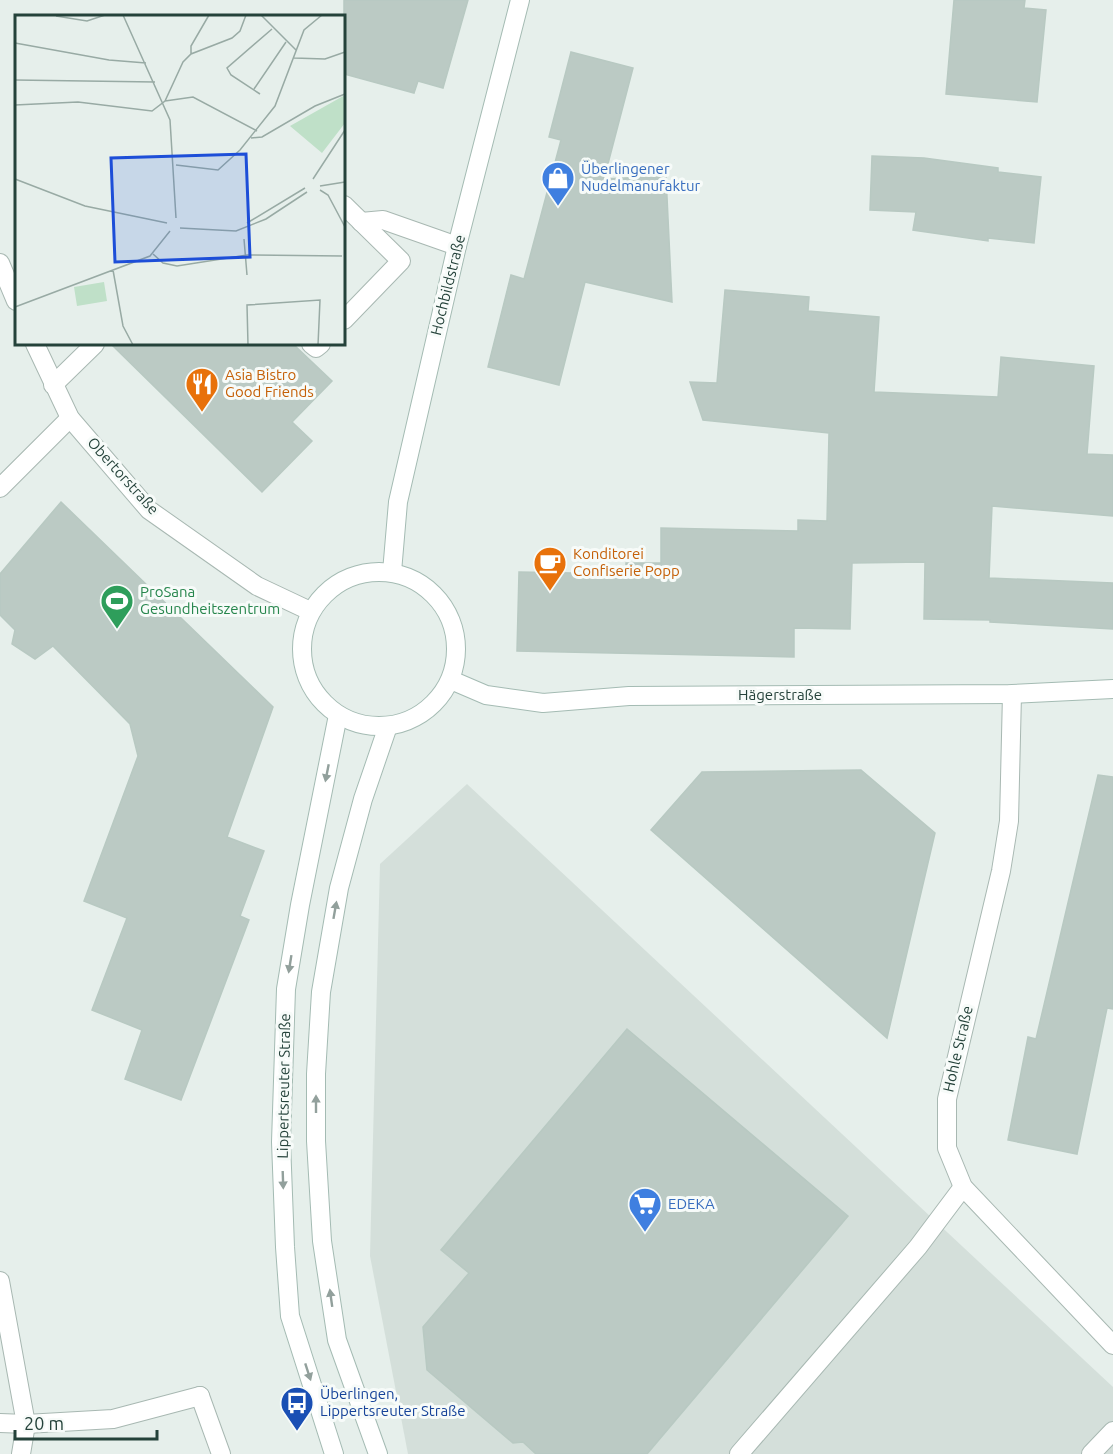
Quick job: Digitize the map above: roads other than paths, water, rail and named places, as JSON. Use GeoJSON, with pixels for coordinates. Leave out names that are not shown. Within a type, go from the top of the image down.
{"type":"FeatureCollection","features":[{"type":"Feature","properties":{"kind":"street","name":"Hochbildstraße"},"geometry":{"type":"LineString","coordinates":[[392,572],[398,502],[457,246],[520,0]]}},
{"type":"Feature","properties":{"kind":"street"},"geometry":{"type":"LineString","coordinates":[[345,206],[401,261],[345,319]]}},
{"type":"Feature","properties":{"kind":"street"},"geometry":{"type":"LineString","coordinates":[[361,222],[383,220],[457,246]]}},
{"type":"Feature","properties":{"kind":"street"},"geometry":{"type":"LineString","coordinates":[[0,263],[15,299]]}},
{"type":"Feature","properties":{"kind":"street","name":"Obertorstraße"},"geometry":{"type":"LineString","coordinates":[[35,345],[70,418],[149,510],[257,586],[310,611]]}},
{"type":"Feature","properties":{"kind":"street"},"geometry":{"type":"LineString","coordinates":[[53,385],[94,345]]}},
{"type":"Feature","properties":{"kind":"street"},"geometry":{"type":"LineString","coordinates":[[0,488],[70,418]]}},
{"type":"Feature","properties":{"kind":"street"},"geometry":{"type":"LineString","coordinates":[[370,571],[392,572],[414,579],[433,593],[448,612],[455,634],[457,658],[451,680],[436,703],[414,718],[388,726],[362,724],[338,715],[320,699],[307,677],[302,653],[304,628],[310,611],[330,589],[348,577],[370,571]]}},
{"type":"Feature","properties":{"kind":"street","name":"Hägerstraße"},"geometry":{"type":"LineString","coordinates":[[451,680],[486,695],[543,703],[629,696],[1012,694],[1113,689]]}},
{"type":"Feature","properties":{"kind":"street","name":"Hohle Straße"},"geometry":{"type":"LineString","coordinates":[[1012,694],[1009,821],[1000,871],[947,1099],[948,1148],[963,1187],[1113,1345]]}},
{"type":"Feature","properties":{"kind":"street","name":"Lippertsreuter Straße"},"geometry":{"type":"LineString","coordinates":[[334,1454],[290,1316],[281,1142],[286,989],[300,905],[338,715]]}},
{"type":"Feature","properties":{"kind":"street"},"geometry":{"type":"LineString","coordinates":[[378,1454],[337,1340],[322,1241],[316,1141],[316,1074],[321,992],[339,888],[363,799],[388,726]]}},
{"type":"Feature","properties":{"kind":"street"},"geometry":{"type":"LineString","coordinates":[[739,1454],[918,1247],[963,1187]]}},
{"type":"Feature","properties":{"kind":"street"},"geometry":{"type":"LineString","coordinates":[[0,1281],[26,1424],[21,1454]]}},
{"type":"Feature","properties":{"kind":"street"},"geometry":{"type":"LineString","coordinates":[[0,1423],[26,1424],[113,1419],[200,1396],[221,1454]]}},
{"type":"Feature","properties":{"kind":"street"},"geometry":{"type":"LineString","coordinates":[[1091,1454],[1113,1431]]}},
{"type":"Feature","properties":{"kind":"place","name":"Überlingener Nudelmanufaktur"},"geometry":{"type":"Point","coordinates":[558,207]}},
{"type":"Feature","properties":{"kind":"place","name":"Asia Bistro Good Friends"},"geometry":{"type":"Point","coordinates":[202,413]}},
{"type":"Feature","properties":{"kind":"place","name":"Konditorei Confiserie Popp"},"geometry":{"type":"Point","coordinates":[550,592]}},
{"type":"Feature","properties":{"kind":"place","name":"ProSana Gesundheitszentrum"},"geometry":{"type":"Point","coordinates":[117,630]}},
{"type":"Feature","properties":{"kind":"place","name":"EDEKA"},"geometry":{"type":"Point","coordinates":[645,1233]}},
{"type":"Feature","properties":{"kind":"place","name":"Überlingen, Lippertsreuter Straße"},"geometry":{"type":"Point","coordinates":[297,1432]}}]}
